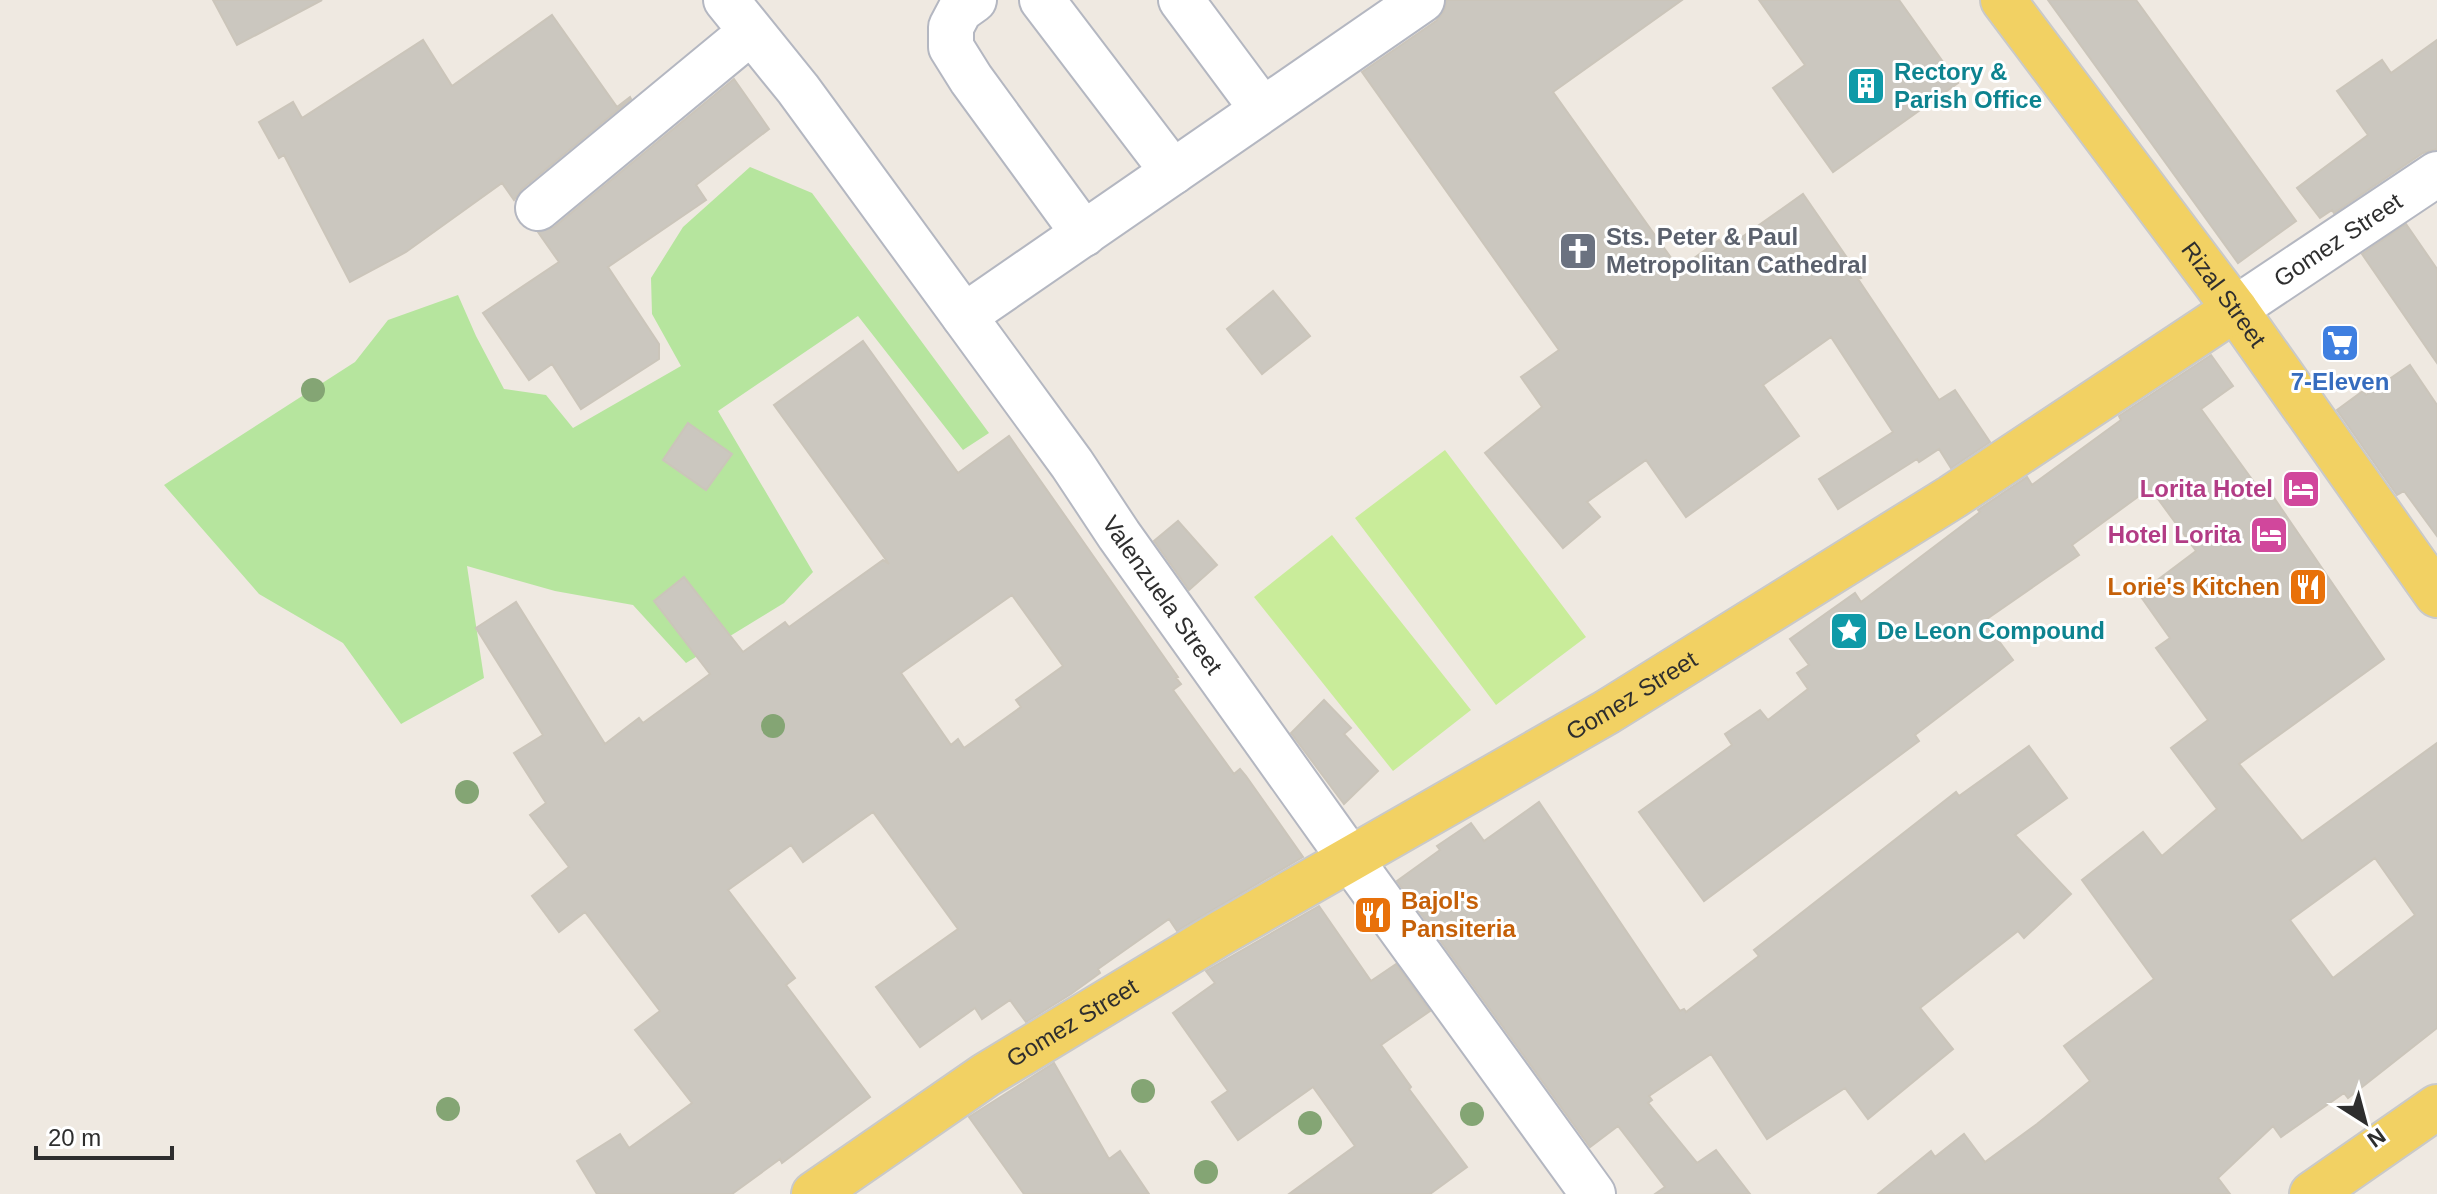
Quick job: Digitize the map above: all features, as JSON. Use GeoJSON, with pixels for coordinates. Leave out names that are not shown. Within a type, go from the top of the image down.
{"type":"FeatureCollection","features":[{"type":"Feature","properties":{"kind":"main road","name":"Rizal Street"},"geometry":{"type":"LineString","coordinates":[[2003,0],[2235,309],[2437,595]]}},
{"type":"Feature","properties":{"kind":"main road","name":"Gomez Street"},"geometry":{"type":"LineString","coordinates":[[814,1194],[986,1075],[1221,933],[1607,712],[1952,497],[2235,309]]}},
{"type":"Feature","properties":{"kind":"main road"},"geometry":{"type":"LineString","coordinates":[[2312,1194],[2437,1107]]}},
{"type":"Feature","properties":{"kind":"street"},"geometry":{"type":"LineString","coordinates":[[974,0],[960,10],[951,27],[951,47],[1084,234]]}},
{"type":"Feature","properties":{"kind":"street"},"geometry":{"type":"LineString","coordinates":[[1042,0],[1173,172]]}},
{"type":"Feature","properties":{"kind":"street"},"geometry":{"type":"LineString","coordinates":[[1181,0],[1262,109]]}},
{"type":"Feature","properties":{"kind":"street"},"geometry":{"type":"LineString","coordinates":[[964,316],[1422,0]]}},
{"type":"Feature","properties":{"kind":"street"},"geometry":{"type":"LineString","coordinates":[[538,208],[738,16]]}},
{"type":"Feature","properties":{"kind":"street","name":"Valenzuela Street"},"geometry":{"type":"LineString","coordinates":[[738,16],[798,89],[1072,464],[1119,535],[1593,1194]]}},
{"type":"Feature","properties":{"kind":"street","name":"Gomez Street"},"geometry":{"type":"LineString","coordinates":[[2235,309],[2437,174]]}},
{"type":"Feature","properties":{"kind":"green space"},"geometry":{"type":"Polygon","coordinates":[[[750,167],[812,193],[989,433],[963,450],[858,316],[718,411],[813,572],[784,603],[686,663],[633,605],[555,591],[467,566],[484,678],[401,724],[343,643],[259,594],[164,485],[355,362],[388,320],[458,295],[504,389],[546,395],[573,428],[681,366],[652,314],[651,278],[683,227],[750,167]]]}},
{"type":"Feature","properties":{"kind":"green space"},"geometry":{"type":"Polygon","coordinates":[[[1445,450],[1586,637],[1496,705],[1355,518],[1445,450]]]}},
{"type":"Feature","properties":{"kind":"green space"},"geometry":{"type":"Polygon","coordinates":[[[1332,535],[1471,710],[1393,771],[1254,597],[1332,535]]]}},
{"type":"Feature","properties":{"kind":"building"},"geometry":{"type":"Polygon","coordinates":[[[213,0],[322,0],[237,45],[213,0]]]}},
{"type":"Feature","properties":{"kind":"building","name":"Sts. Peter & Paul Metropolitan Cathedral"},"geometry":{"type":"Polygon","coordinates":[[[1447,0],[1682,0],[1553,92],[1679,269],[1719,240],[1725,249],[1803,194],[1939,400],[1955,390],[1990,442],[1951,468],[1939,449],[1919,462],[1917,459],[1838,509],[1819,479],[1893,432],[1831,337],[1763,385],[1799,436],[1686,517],[1646,460],[1587,502],[1600,517],[1563,548],[1485,453],[1542,407],[1521,377],[1559,350],[1362,72],[1436,21],[1444,11],[1447,0]]]}},
{"type":"Feature","properties":{"kind":"building","name":"Rectory & Parish Office"},"geometry":{"type":"Polygon","coordinates":[[[1759,0],[1899,0],[1958,83],[1833,172],[1773,88],[1805,65],[1759,0]]]}},
{"type":"Feature","properties":{"kind":"building"},"geometry":{"type":"Polygon","coordinates":[[[2048,0],[2136,0],[2296,221],[2238,263],[2048,0]]]}},
{"type":"Feature","properties":{"kind":"building"},"geometry":{"type":"Polygon","coordinates":[[[552,15],[617,107],[631,99],[522,189],[514,200],[502,183],[406,252],[350,282],[284,155],[279,158],[259,122],[293,102],[302,118],[423,40],[452,86],[552,15]]]}},
{"type":"Feature","properties":{"kind":"building"},"geometry":{"type":"Polygon","coordinates":[[[2437,40],[2437,149],[2423,153],[2334,213],[2332,210],[2320,218],[2297,188],[2368,135],[2337,91],[2382,60],[2391,73],[2437,40]]]}},
{"type":"Feature","properties":{"kind":"building"},"geometry":{"type":"Polygon","coordinates":[[[734,79],[769,129],[696,185],[706,200],[608,267],[659,344],[659,359],[581,409],[552,364],[529,380],[483,313],[559,262],[538,232],[554,227],[734,79]]]}},
{"type":"Feature","properties":{"kind":"building"},"geometry":{"type":"Polygon","coordinates":[[[2406,224],[2437,269],[2437,363],[2362,254],[2406,224]]]}},
{"type":"Feature","properties":{"kind":"building"},"geometry":{"type":"Polygon","coordinates":[[[1273,291],[1310,336],[1262,374],[1227,329],[1273,291]]]}},
{"type":"Feature","properties":{"kind":"building"},"geometry":{"type":"Polygon","coordinates":[[[863,341],[958,473],[1009,436],[1178,677],[1181,684],[1173,690],[1234,774],[1240,769],[1246,776],[1303,857],[1177,931],[1169,919],[1098,969],[1100,973],[1071,994],[1026,1022],[1010,1000],[982,1019],[975,1008],[920,1047],[876,987],[958,929],[873,812],[803,862],[791,845],[728,890],[795,978],[786,985],[870,1097],[782,1163],[780,1159],[732,1194],[597,1194],[577,1161],[620,1134],[629,1148],[692,1103],[635,1030],[660,1011],[585,912],[559,932],[532,896],[569,867],[530,815],[546,803],[514,753],[543,735],[476,628],[516,602],[605,744],[639,718],[643,723],[710,674],[654,601],[684,577],[743,652],[785,622],[789,627],[883,560],[889,564],[774,405],[863,341]],[[1012,595],[901,673],[951,745],[958,739],[964,748],[1021,707],[1016,700],[1063,666],[1012,595]]]}},
{"type":"Feature","properties":{"kind":"building"},"geometry":{"type":"Polygon","coordinates":[[[2211,355],[2233,386],[2201,409],[2264,496],[2270,492],[2384,659],[2239,764],[2302,841],[2437,743],[2437,1028],[2348,1098],[2344,1093],[2281,1137],[2273,1126],[2218,1178],[2230,1194],[1878,1194],[1931,1151],[1935,1157],[1964,1134],[1985,1162],[2037,1124],[2090,1081],[2064,1046],[2154,979],[2082,880],[2143,832],[2162,856],[2217,809],[2171,748],[2208,720],[2156,648],[2170,638],[2139,594],[2196,551],[2150,488],[2072,545],[2079,555],[1984,621],[2013,660],[1915,735],[1919,741],[1704,901],[1639,812],[1732,745],[1725,734],[1760,710],[1768,720],[1808,689],[1797,673],[1809,665],[1790,639],[1855,593],[1861,602],[1980,512],[1978,510],[2027,477],[2032,485],[2121,420],[2119,416],[2211,355]],[[2375,858],[2290,920],[2333,978],[2415,915],[2375,858]]]}},
{"type":"Feature","properties":{"kind":"building"},"geometry":{"type":"Polygon","coordinates":[[[2410,365],[2437,405],[2437,536],[2404,491],[2397,495],[2337,410],[2363,391],[2366,395],[2410,365]]]}},
{"type":"Feature","properties":{"kind":"building"},"geometry":{"type":"Polygon","coordinates":[[[688,423],[732,454],[706,490],[663,460],[688,423]]]}},
{"type":"Feature","properties":{"kind":"building"},"geometry":{"type":"Polygon","coordinates":[[[1178,521],[1217,565],[1189,590],[1154,541],[1178,521]]]}},
{"type":"Feature","properties":{"kind":"building"},"geometry":{"type":"Polygon","coordinates":[[[1324,700],[1351,728],[1344,734],[1378,771],[1344,804],[1291,733],[1324,700]]]}},
{"type":"Feature","properties":{"kind":"building"},"geometry":{"type":"Polygon","coordinates":[[[2029,746],[2067,798],[2015,835],[2071,894],[2024,938],[2018,931],[1920,1008],[1953,1049],[1868,1119],[1845,1088],[1767,1139],[1711,1054],[1649,1096],[1652,1100],[1648,1103],[1697,1163],[1716,1150],[1750,1194],[1655,1194],[1665,1187],[1618,1126],[1590,1147],[1397,881],[1440,850],[1437,846],[1471,823],[1484,841],[1539,802],[1680,1011],[1684,1009],[1686,1012],[1759,956],[1754,950],[1956,792],[1959,796],[2029,746]]]}},
{"type":"Feature","properties":{"kind":"building"},"geometry":{"type":"Polygon","coordinates":[[[1319,906],[1371,981],[1396,964],[1430,1011],[1381,1045],[1411,1087],[1409,1089],[1467,1167],[1430,1194],[1289,1194],[1355,1146],[1313,1087],[1238,1140],[1212,1102],[1228,1091],[1173,1013],[1215,983],[1206,971],[1319,906]]]}},
{"type":"Feature","properties":{"kind":"building"},"geometry":{"type":"Polygon","coordinates":[[[1054,1063],[1109,1159],[1120,1151],[1149,1194],[1024,1194],[969,1117],[1054,1063]]]}},
{"type":"Feature","properties":{"kind":"place","name":"Rectory & Parish Office"},"geometry":{"type":"Point","coordinates":[1866,86]}},
{"type":"Feature","properties":{"kind":"place","name":"Sts. Peter & Paul Metropolitan Cathedral"},"geometry":{"type":"Point","coordinates":[1578,251]}},
{"type":"Feature","properties":{"kind":"place","name":"7-Eleven"},"geometry":{"type":"Point","coordinates":[2340,343]}},
{"type":"Feature","properties":{"kind":"place","name":"Lorita Hotel"},"geometry":{"type":"Point","coordinates":[2301,489]}},
{"type":"Feature","properties":{"kind":"place","name":"Hotel Lorita"},"geometry":{"type":"Point","coordinates":[2269,535]}},
{"type":"Feature","properties":{"kind":"place","name":"Lorie's Kitchen"},"geometry":{"type":"Point","coordinates":[2308,587]}},
{"type":"Feature","properties":{"kind":"place","name":"De Leon Compound"},"geometry":{"type":"Point","coordinates":[1849,631]}},
{"type":"Feature","properties":{"kind":"place","name":"Bajol's Pansiteria"},"geometry":{"type":"Point","coordinates":[1373,915]}}]}
